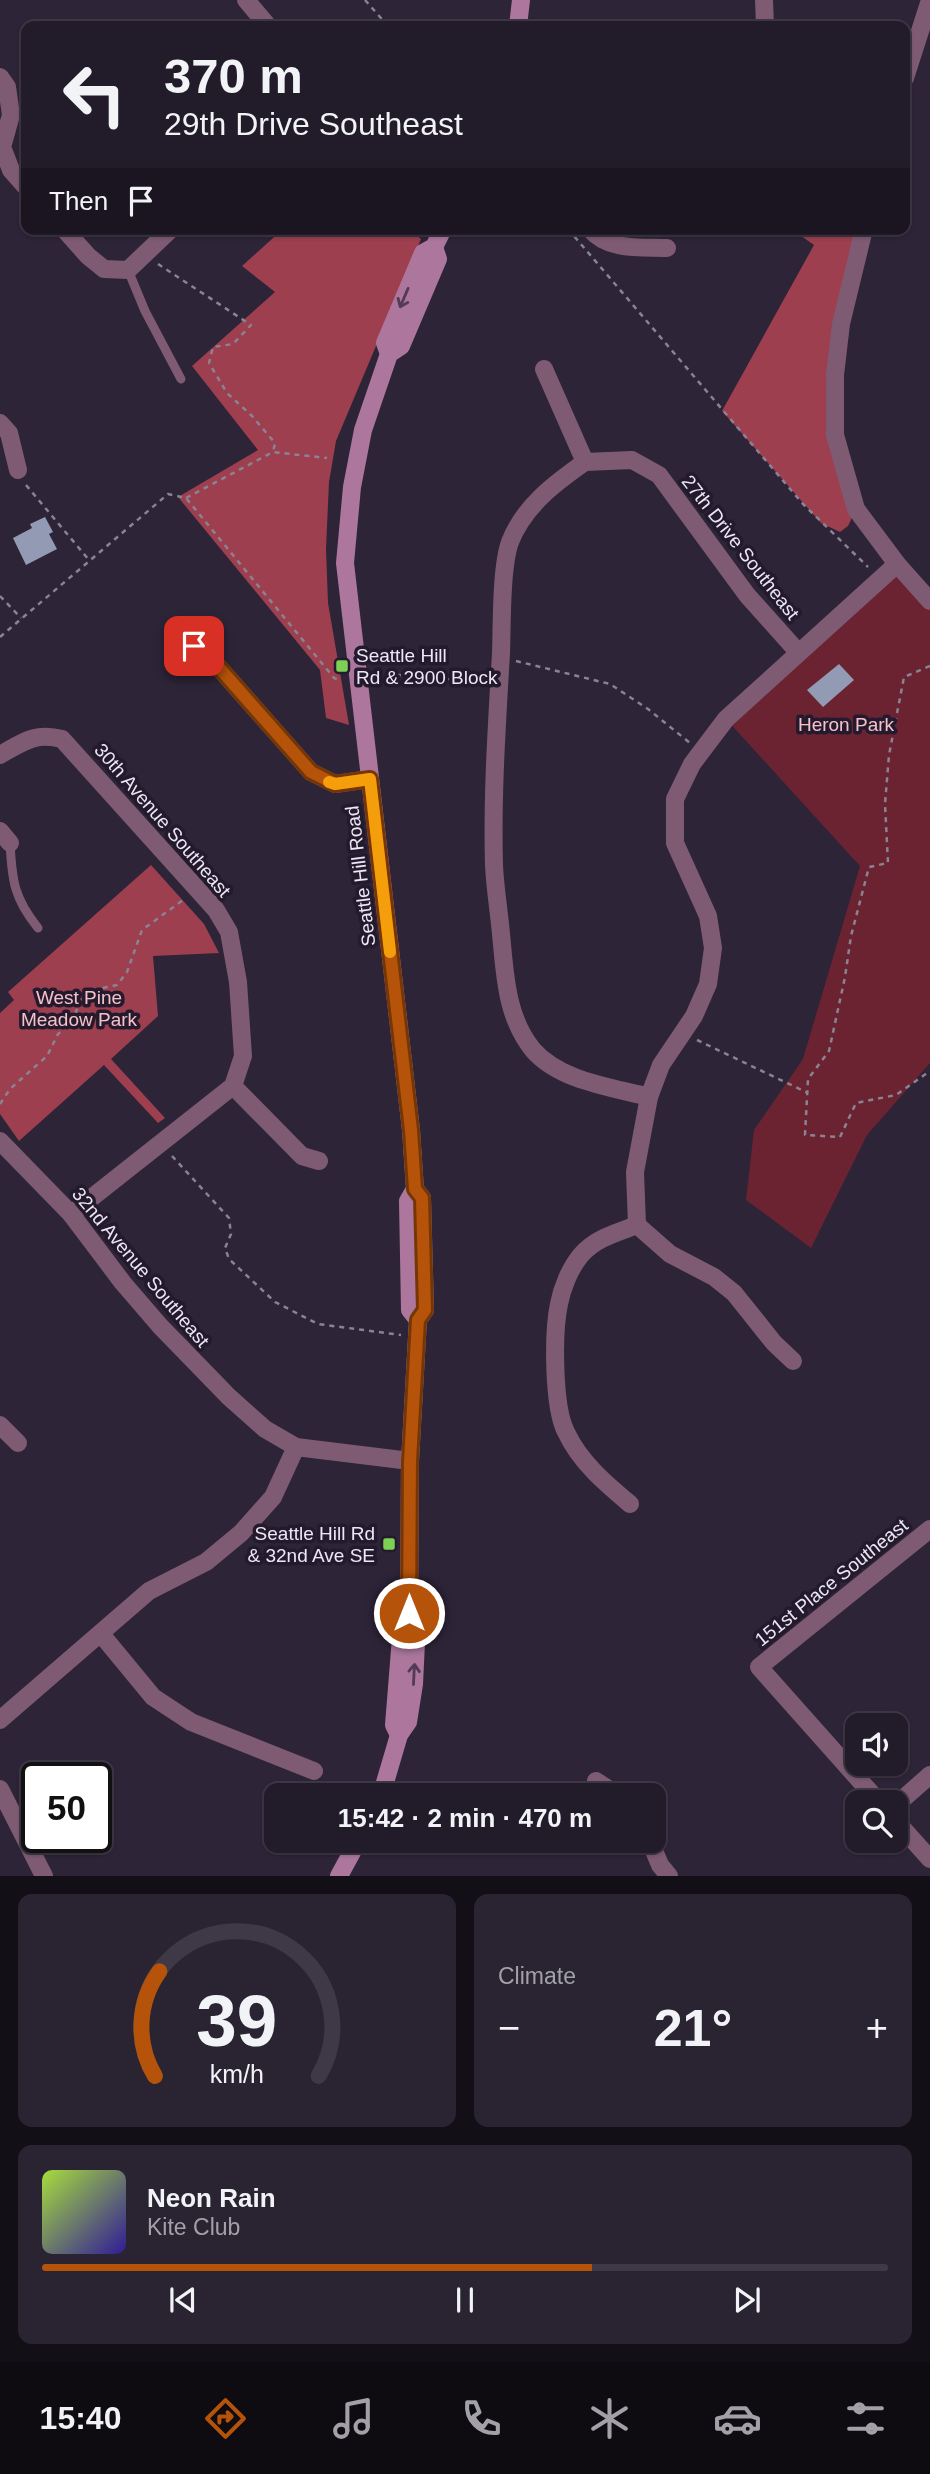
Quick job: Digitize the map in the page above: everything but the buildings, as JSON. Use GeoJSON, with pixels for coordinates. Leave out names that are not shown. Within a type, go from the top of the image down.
{"type":"FeatureCollection","features":[{"type":"Feature","properties":{"kind":"main road"},"geometry":{"type":"LineString","coordinates":[[519,21],[521,0]]}},
{"type":"Feature","properties":{"kind":"main road","name":"Seattle Hill Road"},"geometry":{"type":"LineString","coordinates":[[385,1783],[399,1735],[408,1722],[414,1684],[417,1622],[409,1613],[410,1461],[418,1320],[425,1310],[422,1198],[415,1189],[411,1130],[345,563],[352,488],[361,441],[389,354],[401,346],[438,259],[434,247],[440,235]]}},
{"type":"Feature","properties":{"kind":"main road"},"geometry":{"type":"LineString","coordinates":[[339,1875],[351,1853]]}},
{"type":"Feature","properties":{"kind":"street"},"geometry":{"type":"LineString","coordinates":[[246,0],[264,21]]}},
{"type":"Feature","properties":{"kind":"street"},"geometry":{"type":"LineString","coordinates":[[764,0],[765,21]]}},
{"type":"Feature","properties":{"kind":"street"},"geometry":{"type":"LineString","coordinates":[[910,62],[930,0]]}},
{"type":"Feature","properties":{"kind":"street"},"geometry":{"type":"LineString","coordinates":[[0,77],[19,115],[2,147],[11,170],[21,181]]}},
{"type":"Feature","properties":{"kind":"street"},"geometry":{"type":"LineString","coordinates":[[69,235],[88,257],[104,269],[128,270],[165,235]]}},
{"type":"Feature","properties":{"kind":"street"},"geometry":{"type":"LineString","coordinates":[[595,235],[598,239],[628,247],[667,248]]}},
{"type":"Feature","properties":{"kind":"street"},"geometry":{"type":"LineString","coordinates":[[863,235],[841,324],[835,375],[835,435],[856,509],[897,564],[930,601]]}},
{"type":"Feature","properties":{"kind":"street"},"geometry":{"type":"LineString","coordinates":[[544,369],[585,461],[553,485],[528,509],[510,543],[505,579],[501,658],[494,866],[507,991],[515,1020],[533,1050],[556,1069],[598,1084],[649,1097]]}},
{"type":"Feature","properties":{"kind":"street"},"geometry":{"type":"LineString","coordinates":[[0,423],[9,433],[18,470]]}},
{"type":"Feature","properties":{"kind":"street","name":"27th Drive Southeast"},"geometry":{"type":"LineString","coordinates":[[585,461],[632,460],[659,475],[747,595],[798,652]]}},
{"type":"Feature","properties":{"kind":"street"},"geometry":{"type":"LineString","coordinates":[[793,1361],[734,1293],[714,1277],[670,1254],[637,1225],[635,1172],[649,1097],[660,1065],[694,1016],[708,984],[713,948],[709,916],[675,843],[675,799],[701,751],[726,719],[897,564]]}},
{"type":"Feature","properties":{"kind":"street"},"geometry":{"type":"LineString","coordinates":[[178,645],[194,646],[207,654],[311,772],[335,784],[370,779]]}},
{"type":"Feature","properties":{"kind":"street","name":"30th Avenue Southeast"},"geometry":{"type":"LineString","coordinates":[[0,755],[27,740],[46,735],[62,739],[216,911],[229,932],[238,982],[243,1056],[233,1086]]}},
{"type":"Feature","properties":{"kind":"street"},"geometry":{"type":"LineString","coordinates":[[71,1214],[233,1086],[302,1156],[319,1161]]}},
{"type":"Feature","properties":{"kind":"street","name":"32nd Avenue Southeast"},"geometry":{"type":"LineString","coordinates":[[0,1141],[71,1214],[123,1283],[168,1335],[265,1429],[296,1447],[410,1461]]}},
{"type":"Feature","properties":{"kind":"street"},"geometry":{"type":"LineString","coordinates":[[630,1504],[582,1460],[565,1431],[558,1408],[556,1340],[559,1304],[569,1275],[580,1256],[597,1240],[637,1225]]}},
{"type":"Feature","properties":{"kind":"street"},"geometry":{"type":"LineString","coordinates":[[0,1425],[18,1443]]}},
{"type":"Feature","properties":{"kind":"street"},"geometry":{"type":"LineString","coordinates":[[0,1720],[149,1591],[206,1562],[241,1533],[273,1497],[296,1447]]}},
{"type":"Feature","properties":{"kind":"street","name":"151st Place Southeast"},"geometry":{"type":"LineString","coordinates":[[868,1790],[759,1667],[930,1529]]}},
{"type":"Feature","properties":{"kind":"street"},"geometry":{"type":"LineString","coordinates":[[101,1634],[153,1696],[191,1722],[314,1771]]}},
{"type":"Feature","properties":{"kind":"street"},"geometry":{"type":"LineString","coordinates":[[908,1794],[930,1775]]}},
{"type":"Feature","properties":{"kind":"street"},"geometry":{"type":"LineString","coordinates":[[0,1789],[44,1875]]}},
{"type":"Feature","properties":{"kind":"street"},"geometry":{"type":"LineString","coordinates":[[908,1834],[930,1859]]}},
{"type":"Feature","properties":{"kind":"street"},"geometry":{"type":"LineString","coordinates":[[653,1853],[659,1872]]}},
{"type":"Feature","properties":{"kind":"lane"},"geometry":{"type":"LineString","coordinates":[[128,270],[145,311],[181,379]]}},
{"type":"Feature","properties":{"kind":"lane"},"geometry":{"type":"LineString","coordinates":[[5,837],[14,887],[23,910],[38,928]]}},
{"type":"Feature","properties":{"kind":"path"},"geometry":{"type":"LineString","coordinates":[[365,0],[384,21]]}},
{"type":"Feature","properties":{"kind":"path"},"geometry":{"type":"LineString","coordinates":[[573,235],[803,504],[869,568]]}},
{"type":"Feature","properties":{"kind":"path"},"geometry":{"type":"LineString","coordinates":[[144,255],[251,325],[233,344],[213,347],[209,363],[227,393],[275,443],[273,452]]}},
{"type":"Feature","properties":{"kind":"path"},"geometry":{"type":"LineString","coordinates":[[186,498],[273,452],[327,458]]}},
{"type":"Feature","properties":{"kind":"path"},"geometry":{"type":"LineString","coordinates":[[18,470],[29,490],[89,561]]}},
{"type":"Feature","properties":{"kind":"path"},"geometry":{"type":"LineString","coordinates":[[0,637],[169,494],[186,498],[334,678],[344,682]]}},
{"type":"Feature","properties":{"kind":"path"},"geometry":{"type":"LineString","coordinates":[[0,596],[21,618]]}},
{"type":"Feature","properties":{"kind":"path"},"geometry":{"type":"LineString","coordinates":[[501,658],[610,684],[648,709],[701,751]]}},
{"type":"Feature","properties":{"kind":"path"},"geometry":{"type":"LineString","coordinates":[[930,666],[904,677],[889,755],[885,804],[888,863],[869,867],[851,936],[830,1051],[808,1079],[805,1135],[840,1137],[856,1103],[896,1095],[930,1071]]}},
{"type":"Feature","properties":{"kind":"path"},"geometry":{"type":"LineString","coordinates":[[376,677],[398,675],[500,680]]}},
{"type":"Feature","properties":{"kind":"path"},"geometry":{"type":"LineString","coordinates":[[0,1104],[10,1089],[47,1056],[58,1034],[69,1025],[82,999],[98,989],[117,985],[127,972],[142,930],[197,889]]}},
{"type":"Feature","properties":{"kind":"path"},"geometry":{"type":"LineString","coordinates":[[681,1033],[807,1094]]}},
{"type":"Feature","properties":{"kind":"path"},"geometry":{"type":"LineString","coordinates":[[160,1144],[229,1218],[231,1234],[225,1248],[229,1259],[275,1302],[318,1324],[401,1335]]}},
{"type":"Feature","properties":{"kind":"green space"},"geometry":{"type":"Polygon","coordinates":[[[276,235],[416,235],[421,239],[336,441],[329,482],[326,549],[328,603],[349,725],[326,718],[320,670],[178,497],[258,450],[192,366],[275,292],[242,266],[276,235]]]}},
{"type":"Feature","properties":{"kind":"green space"},"geometry":{"type":"Polygon","coordinates":[[[800,235],[863,235],[841,323],[835,435],[856,509],[848,526],[840,532],[821,523],[722,411],[814,245],[800,235]]]}},
{"type":"Feature","properties":{"kind":"green space","name":"Heron Park"},"geometry":{"type":"Polygon","coordinates":[[[897,564],[930,601],[930,1063],[867,1135],[811,1248],[746,1200],[754,1130],[803,1059],[860,866],[726,719],[897,564]]]}},
{"type":"Feature","properties":{"kind":"green space","name":"West Pine Meadow Park"},"geometry":{"type":"Polygon","coordinates":[[[151,865],[204,924],[219,953],[153,956],[158,1016],[111,1059],[165,1118],[158,1123],[104,1065],[19,1141],[0,1114],[0,1013],[14,1000],[8,992],[151,865]]]}},
{"type":"Feature","properties":{"kind":"slow traffic"},"geometry":{"type":"LineString","coordinates":[[329,782],[335,784],[370,779],[390,952]]}},
{"type":"Feature","properties":{"kind":"place","name":"Seattle Hill Rd & 2900 Block"},"geometry":{"type":"Point","coordinates":[342,666]}},
{"type":"Feature","properties":{"kind":"place","name":"Seattle Hill Rd & 32nd Ave SE"},"geometry":{"type":"Point","coordinates":[389,1544]}},
{"type":"Feature","properties":{"kind":"route"},"geometry":{"type":"LineString","coordinates":[[194,646],[207,654],[311,772],[335,784],[370,779],[411,1130],[415,1189],[422,1198],[425,1310],[418,1320],[410,1461],[409,1613]]}}]}
